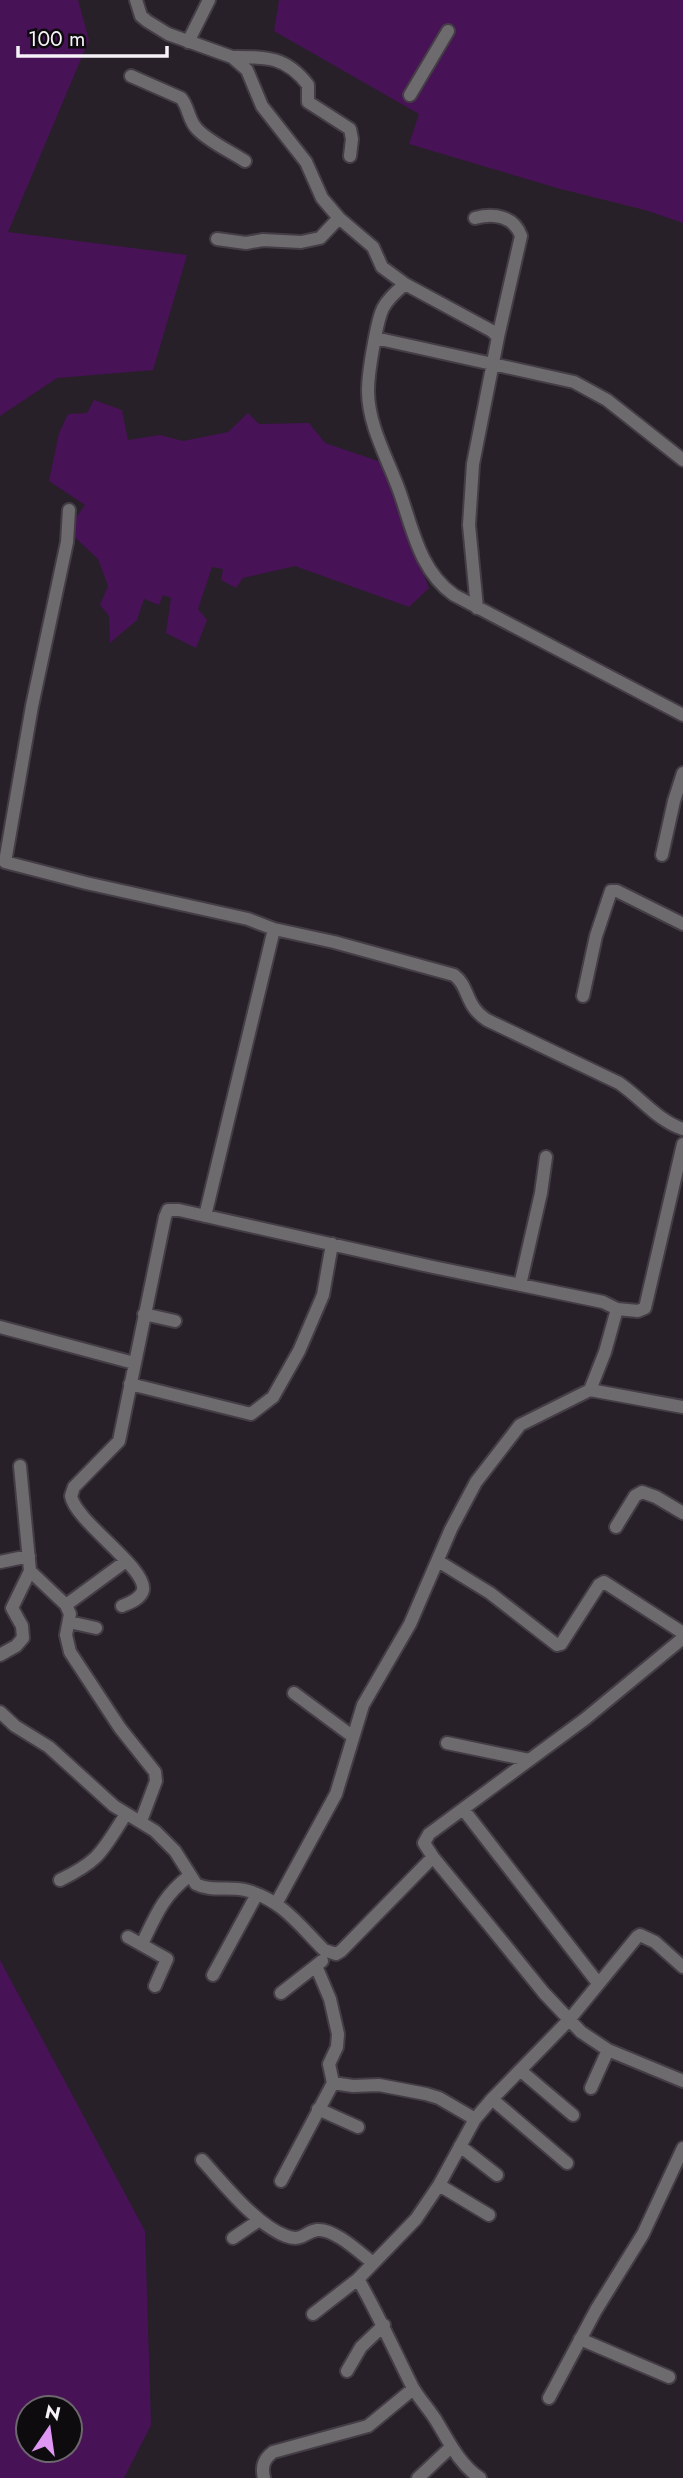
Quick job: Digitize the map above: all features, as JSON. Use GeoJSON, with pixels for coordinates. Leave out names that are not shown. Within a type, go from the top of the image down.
{"type":"FeatureCollection","features":[{"type":"Feature","properties":{"kind":"street"},"geometry":{"type":"LineString","coordinates":[[136,0],[141,16],[147,21],[188,42],[232,57],[264,57],[282,62],[308,85],[308,102],[350,129],[350,156]]}},
{"type":"Feature","properties":{"kind":"street"},"geometry":{"type":"LineString","coordinates":[[188,42],[209,0]]}},
{"type":"Feature","properties":{"kind":"street"},"geometry":{"type":"LineString","coordinates":[[410,95],[448,31]]}},
{"type":"Feature","properties":{"kind":"street"},"geometry":{"type":"LineString","coordinates":[[232,57],[250,74],[266,113],[306,162],[323,198],[339,218],[373,247],[382,267],[405,284],[492,331],[498,337]]}},
{"type":"Feature","properties":{"kind":"street"},"geometry":{"type":"LineString","coordinates":[[131,76],[181,98],[198,130],[245,162]]}},
{"type":"Feature","properties":{"kind":"street"},"geometry":{"type":"LineString","coordinates":[[475,218],[499,216],[516,225],[521,236],[498,337],[474,464],[468,525],[477,608]]}},
{"type":"Feature","properties":{"kind":"street"},"geometry":{"type":"LineString","coordinates":[[217,239],[246,243],[263,240],[302,242],[320,238],[339,218]]}},
{"type":"Feature","properties":{"kind":"street"},"geometry":{"type":"LineString","coordinates":[[405,284],[384,304],[369,373],[369,401],[410,528],[421,553],[443,587],[477,608],[683,715]]}},
{"type":"Feature","properties":{"kind":"street"},"geometry":{"type":"LineString","coordinates":[[375,338],[574,382],[592,390],[625,413],[683,460]]}},
{"type":"Feature","properties":{"kind":"street"},"geometry":{"type":"LineString","coordinates":[[69,510],[67,542],[32,706],[5,862],[248,919],[274,929],[454,975],[461,981],[473,1010],[487,1020],[619,1083],[638,1096],[661,1119],[683,1129]]}},
{"type":"Feature","properties":{"kind":"street"},"geometry":{"type":"LineString","coordinates":[[662,855],[683,772]]}},
{"type":"Feature","properties":{"kind":"street"},"geometry":{"type":"LineString","coordinates":[[583,996],[596,936],[611,891],[617,891],[683,924]]}},
{"type":"Feature","properties":{"kind":"street"},"geometry":{"type":"LineString","coordinates":[[205,1216],[274,929]]}},
{"type":"Feature","properties":{"kind":"street"},"geometry":{"type":"LineString","coordinates":[[122,1606],[136,1599],[143,1588],[126,1561],[78,1512],[71,1496],[75,1487],[119,1441],[164,1217],[168,1210],[179,1209],[603,1302],[617,1309],[638,1311],[645,1308],[683,1144]]}},
{"type":"Feature","properties":{"kind":"street"},"geometry":{"type":"LineString","coordinates":[[520,1285],[541,1193],[546,1157]]}},
{"type":"Feature","properties":{"kind":"street"},"geometry":{"type":"LineString","coordinates":[[130,1384],[251,1414],[272,1397],[299,1351],[323,1295],[332,1244]]}},
{"type":"Feature","properties":{"kind":"street"},"geometry":{"type":"LineString","coordinates":[[590,1390],[605,1352],[617,1309]]}},
{"type":"Feature","properties":{"kind":"street"},"geometry":{"type":"LineString","coordinates":[[144,1314],[176,1321]]}},
{"type":"Feature","properties":{"kind":"street"},"geometry":{"type":"LineString","coordinates":[[0,1327],[134,1363]]}},
{"type":"Feature","properties":{"kind":"street"},"geometry":{"type":"LineString","coordinates":[[277,1902],[336,1794],[352,1736],[368,1696],[410,1624],[451,1529],[476,1482],[520,1425],[590,1390],[683,1406]]}},
{"type":"Feature","properties":{"kind":"street"},"geometry":{"type":"LineString","coordinates":[[0,1655],[16,1646],[23,1638],[22,1626],[12,1608],[30,1571],[20,1466]]}},
{"type":"Feature","properties":{"kind":"street"},"geometry":{"type":"LineString","coordinates":[[616,1527],[635,1496],[642,1492],[683,1513]]}},
{"type":"Feature","properties":{"kind":"street"},"geometry":{"type":"LineString","coordinates":[[0,1562],[29,1556]]}},
{"type":"Feature","properties":{"kind":"street"},"geometry":{"type":"LineString","coordinates":[[66,1605],[126,1561]]}},
{"type":"Feature","properties":{"kind":"street"},"geometry":{"type":"LineString","coordinates":[[438,1561],[490,1593],[557,1645],[562,1642],[599,1585],[604,1582],[683,1635],[585,1719],[425,1839],[426,1848],[433,1857],[581,2032],[608,2050],[683,2081]]}},
{"type":"Feature","properties":{"kind":"street"},"geometry":{"type":"LineString","coordinates":[[30,1571],[66,1605],[69,1614],[67,1643],[76,1662],[120,1728],[155,1772],[156,1781],[141,1821]]}},
{"type":"Feature","properties":{"kind":"street"},"geometry":{"type":"LineString","coordinates":[[69,1622],[96,1628]]}},
{"type":"Feature","properties":{"kind":"street"},"geometry":{"type":"LineString","coordinates":[[294,1693],[352,1736]]}},
{"type":"Feature","properties":{"kind":"street"},"geometry":{"type":"LineString","coordinates":[[0,1712],[15,1726],[49,1747],[106,1800],[141,1821],[175,1851],[196,1884],[202,1887],[234,1888],[277,1902],[330,1953]]}},
{"type":"Feature","properties":{"kind":"street"},"geometry":{"type":"LineString","coordinates":[[447,1743],[529,1760]]}},
{"type":"Feature","properties":{"kind":"street"},"geometry":{"type":"LineString","coordinates":[[463,1809],[597,1983]]}},
{"type":"Feature","properties":{"kind":"street"},"geometry":{"type":"LineString","coordinates":[[60,1880],[88,1866],[103,1852],[126,1814]]}},
{"type":"Feature","properties":{"kind":"street"},"geometry":{"type":"LineString","coordinates":[[281,1993],[330,1953],[341,1951],[433,1857]]}},
{"type":"Feature","properties":{"kind":"street"},"geometry":{"type":"LineString","coordinates":[[142,1944],[172,1889],[189,1876]]}},
{"type":"Feature","properties":{"kind":"street"},"geometry":{"type":"LineString","coordinates":[[213,1975],[257,1894]]}},
{"type":"Feature","properties":{"kind":"street"},"geometry":{"type":"LineString","coordinates":[[313,2314],[358,2279],[416,2218],[439,2185],[475,2119],[569,2020],[597,1983],[640,1935],[655,1942],[683,1967]]}},
{"type":"Feature","properties":{"kind":"street"},"geometry":{"type":"LineString","coordinates":[[128,1937],[167,1959],[155,1986]]}},
{"type":"Feature","properties":{"kind":"street"},"geometry":{"type":"LineString","coordinates":[[281,2181],[333,2083],[329,2064],[337,2047],[338,2034],[330,1999],[316,1966]]}},
{"type":"Feature","properties":{"kind":"street"},"geometry":{"type":"LineString","coordinates":[[591,2088],[608,2050]]}},
{"type":"Feature","properties":{"kind":"street"},"geometry":{"type":"LineString","coordinates":[[521,2071],[573,2116]]}},
{"type":"Feature","properties":{"kind":"street"},"geometry":{"type":"LineString","coordinates":[[333,2083],[353,2086],[379,2085],[426,2094],[439,2098],[475,2119]]}},
{"type":"Feature","properties":{"kind":"street"},"geometry":{"type":"LineString","coordinates":[[492,2099],[567,2163]]}},
{"type":"Feature","properties":{"kind":"street"},"geometry":{"type":"LineString","coordinates":[[318,2109],[358,2127]]}},
{"type":"Feature","properties":{"kind":"street"},"geometry":{"type":"LineString","coordinates":[[460,2146],[497,2175]]}},
{"type":"Feature","properties":{"kind":"street"},"geometry":{"type":"LineString","coordinates":[[549,2398],[580,2339],[643,2234],[683,2148]]}},
{"type":"Feature","properties":{"kind":"street"},"geometry":{"type":"LineString","coordinates":[[202,2160],[258,2221],[292,2238],[301,2238],[318,2230],[326,2232],[343,2240],[373,2263]]}},
{"type":"Feature","properties":{"kind":"street"},"geometry":{"type":"LineString","coordinates":[[439,2185],[489,2216]]}},
{"type":"Feature","properties":{"kind":"street"},"geometry":{"type":"LineString","coordinates":[[233,2238],[258,2221]]}},
{"type":"Feature","properties":{"kind":"street"},"geometry":{"type":"LineString","coordinates":[[358,2279],[384,2325],[413,2389],[433,2415],[451,2447],[467,2468],[480,2478]]}},
{"type":"Feature","properties":{"kind":"street"},"geometry":{"type":"LineString","coordinates":[[347,2371],[361,2347],[384,2325]]}},
{"type":"Feature","properties":{"kind":"street"},"geometry":{"type":"LineString","coordinates":[[580,2339],[669,2377]]}},
{"type":"Feature","properties":{"kind":"street"},"geometry":{"type":"LineString","coordinates":[[264,2478],[263,2464],[274,2452],[368,2426],[413,2389]]}},
{"type":"Feature","properties":{"kind":"street"},"geometry":{"type":"LineString","coordinates":[[418,2478],[451,2447]]}},
{"type":"Feature","properties":{"kind":"shaded area"},"geometry":{"type":"Polygon","coordinates":[[[0,0],[78,0],[89,40],[8,232],[187,255],[153,370],[57,378],[0,416],[0,0]]]}},
{"type":"Feature","properties":{"kind":"shaded area"},"geometry":{"type":"Polygon","coordinates":[[[279,0],[683,0],[683,223],[409,144],[419,114],[274,31],[279,0]]]}},
{"type":"Feature","properties":{"kind":"shaded area"},"geometry":{"type":"Polygon","coordinates":[[[94,400],[122,410],[128,440],[160,435],[183,441],[228,432],[248,413],[259,424],[309,423],[325,443],[381,462],[429,588],[409,607],[295,566],[243,578],[236,588],[221,580],[223,569],[212,567],[198,609],[207,620],[196,648],[166,633],[171,598],[163,595],[159,605],[144,599],[137,620],[110,643],[109,616],[100,605],[108,586],[98,559],[67,530],[85,505],[49,481],[59,433],[68,414],[87,413],[94,400]]]}},
{"type":"Feature","properties":{"kind":"shaded area"},"geometry":{"type":"Polygon","coordinates":[[[0,1960],[145,2231],[151,2425],[124,2478],[0,2478],[0,1960]]]}}]}
